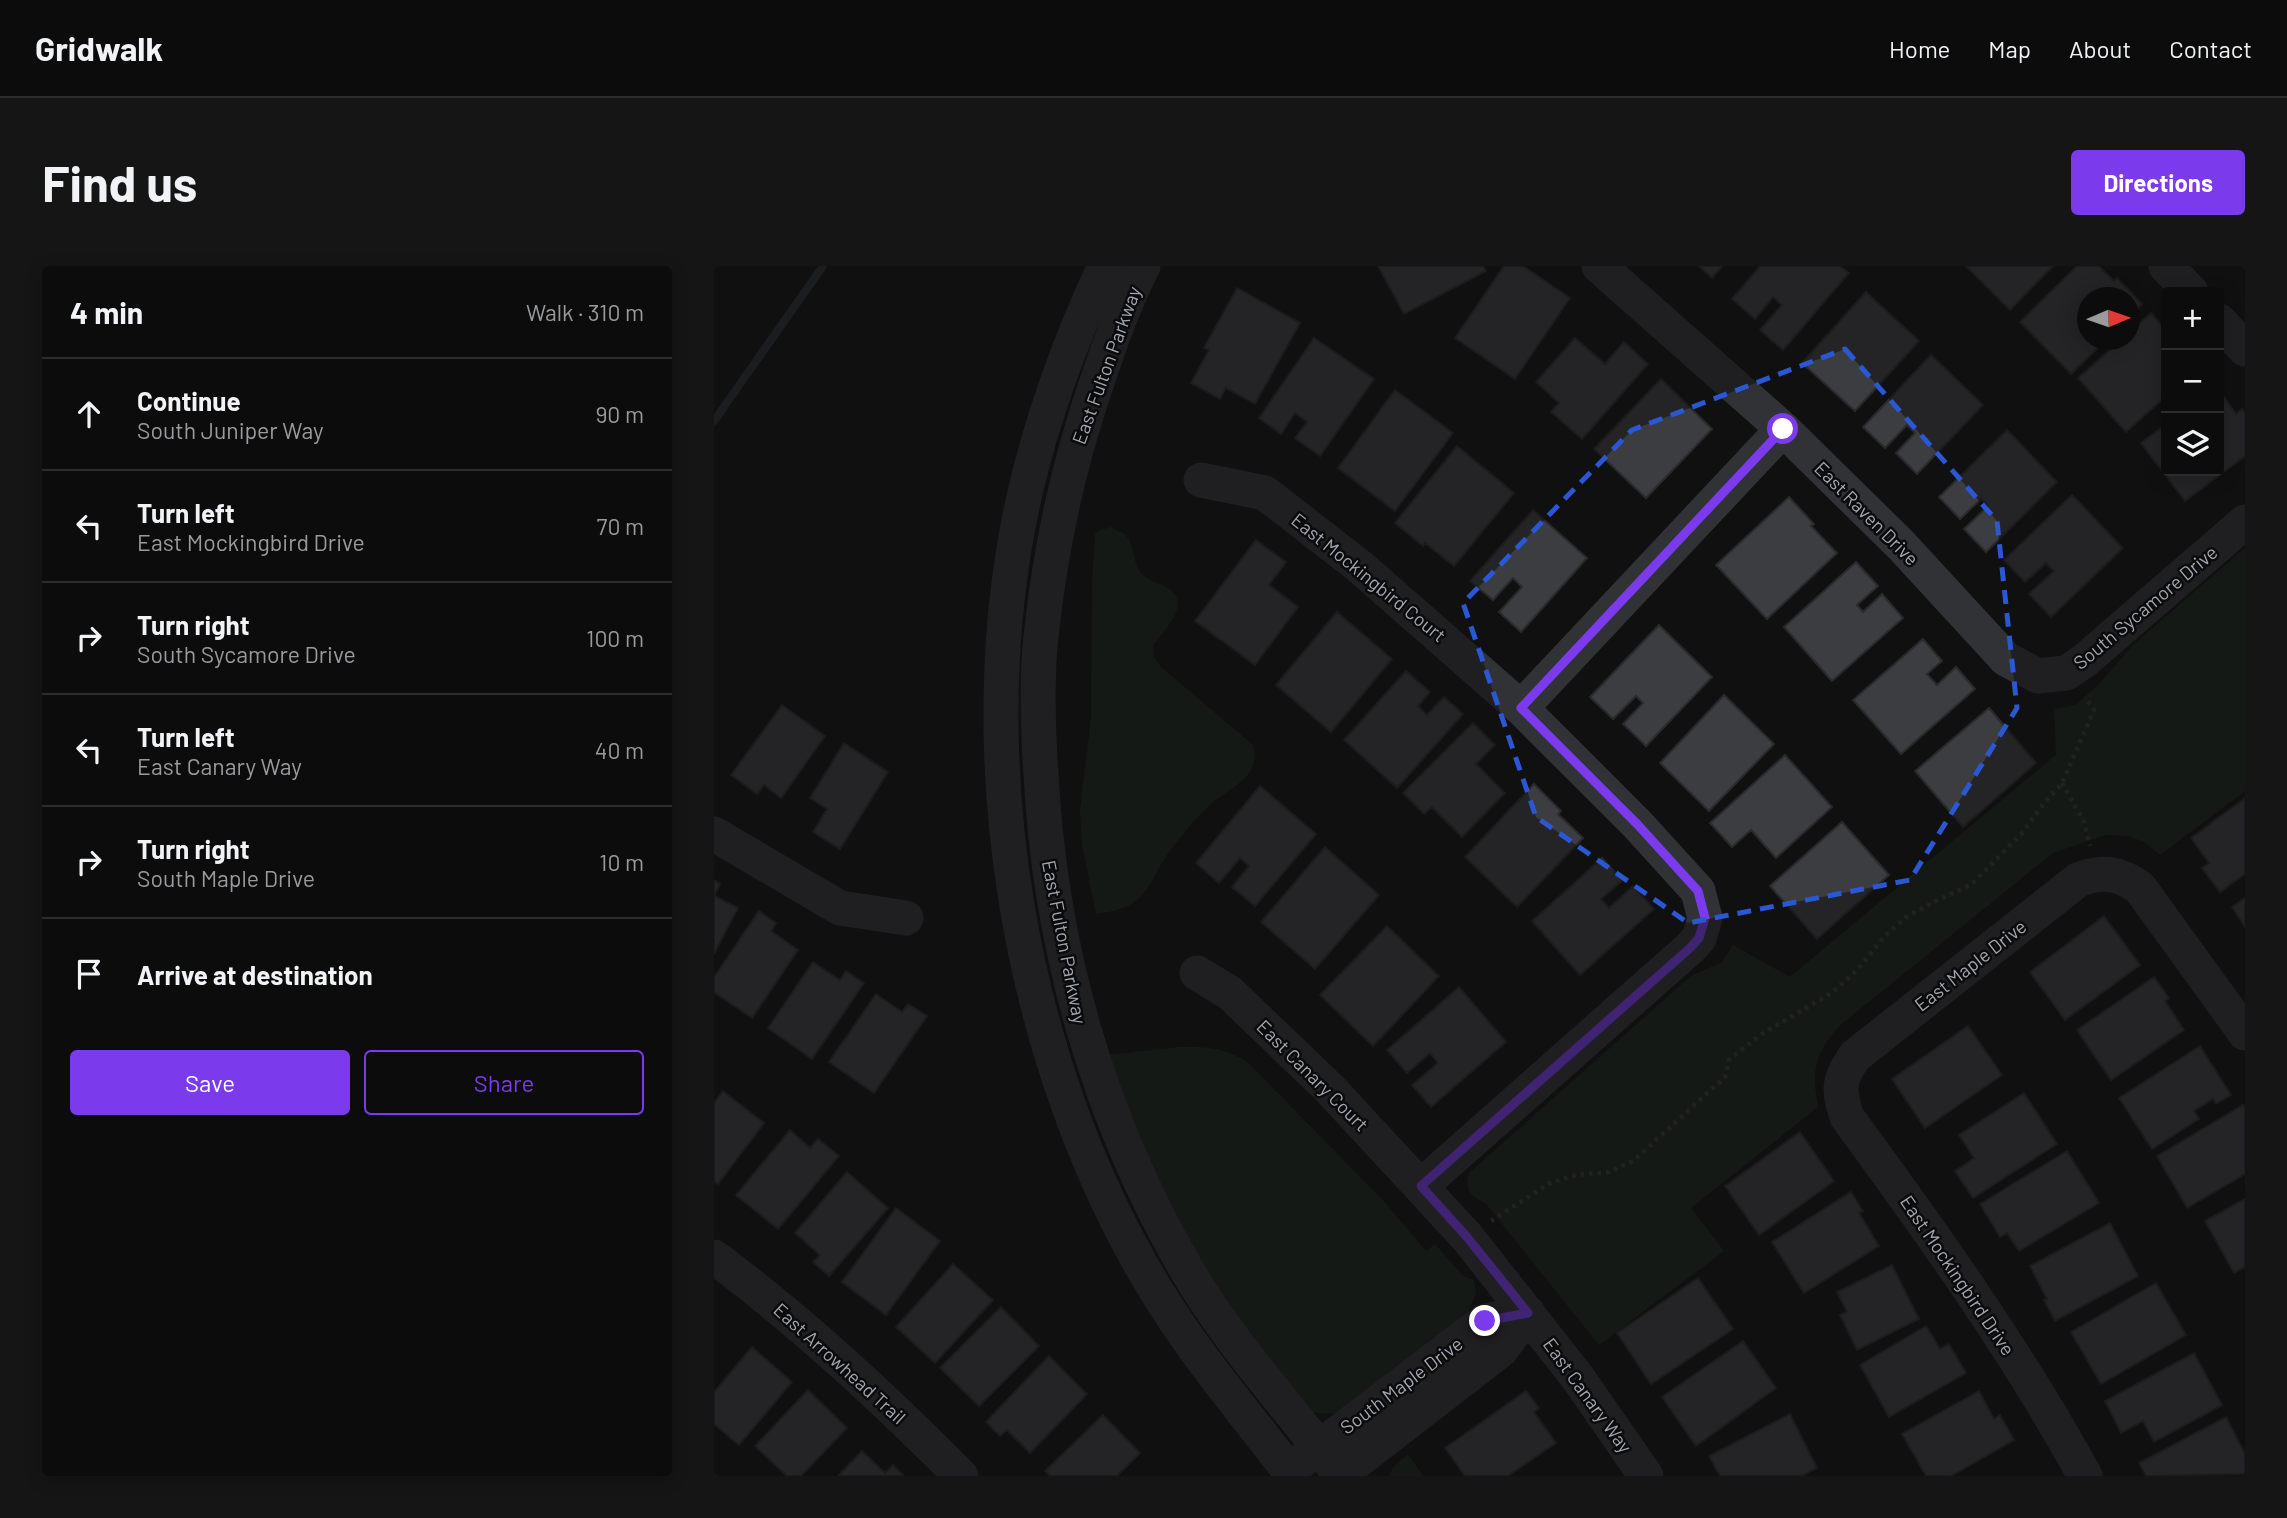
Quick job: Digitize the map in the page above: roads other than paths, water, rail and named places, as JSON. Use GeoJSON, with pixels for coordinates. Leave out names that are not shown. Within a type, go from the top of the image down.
{"type":"FeatureCollection","features":[{"type":"Feature","properties":{"kind":"street","name":"East Fulton Parkway"},"geometry":{"type":"LineString","coordinates":[[1105,266],[1083,314],[1052,395],[1024,494],[1009,587],[1002,678],[1002,759],[1009,858],[1020,930],[1045,1032],[1082,1139],[1118,1222],[1154,1288],[1288,1474]]}},
{"type":"Feature","properties":{"kind":"street","name":"East Fulton Parkway"},"geometry":{"type":"LineString","coordinates":[[1143,266],[1127,298],[1074,453],[1053,550],[1041,639],[1038,721],[1050,886],[1067,967],[1090,1051],[1130,1156],[1163,1227],[1224,1326],[1340,1475]]}},
{"type":"Feature","properties":{"kind":"street","name":"East Raven Drive"},"geometry":{"type":"LineString","coordinates":[[1600,266],[1783,429],[1900,545],[2006,659],[2052,675]]}},
{"type":"Feature","properties":{"kind":"street"},"geometry":{"type":"LineString","coordinates":[[2166,266],[2186,287]]}},
{"type":"Feature","properties":{"kind":"street"},"geometry":{"type":"LineString","coordinates":[[2224,326],[2245,349]]}},
{"type":"Feature","properties":{"kind":"street"},"geometry":{"type":"LineString","coordinates":[[1421,1186],[1699,938],[1705,918],[1698,891],[1638,825],[1521,708],[1783,429]]}},
{"type":"Feature","properties":{"kind":"street","name":"East Mockingbird Court"},"geometry":{"type":"LineString","coordinates":[[1201,480],[1265,493],[1359,566],[1521,708]]}},
{"type":"Feature","properties":{"kind":"street","name":"South Sycamore Drive"},"geometry":{"type":"LineString","coordinates":[[2052,675],[2084,661],[2245,522]]}},
{"type":"Feature","properties":{"kind":"street"},"geometry":{"type":"LineString","coordinates":[[714,834],[840,908],[906,918]]}},
{"type":"Feature","properties":{"kind":"street","name":"East Maple Drive"},"geometry":{"type":"LineString","coordinates":[[1843,1073],[1855,1056],[2078,880],[2099,873],[2126,877],[2140,888],[2198,964],[2245,1033]]}},
{"type":"Feature","properties":{"kind":"street","name":"East Canary Court"},"geometry":{"type":"LineString","coordinates":[[1197,973],[1230,993],[1330,1089],[1421,1186]]}},
{"type":"Feature","properties":{"kind":"street","name":"East Mockingbird Drive"},"geometry":{"type":"LineString","coordinates":[[1843,1073],[1840,1095],[1847,1117],[1945,1252],[2036,1393],[2074,1472]]}},
{"type":"Feature","properties":{"kind":"street","name":"East Canary Way"},"geometry":{"type":"LineString","coordinates":[[1421,1186],[1467,1237],[1578,1377],[1646,1476]]}},
{"type":"Feature","properties":{"kind":"street","name":"East Arrowhead Trail"},"geometry":{"type":"LineString","coordinates":[[714,1257],[756,1288],[867,1383],[961,1476]]}},
{"type":"Feature","properties":{"kind":"street","name":"South Maple Drive"},"geometry":{"type":"LineString","coordinates":[[1288,1474],[1318,1446],[1485,1321],[1528,1313]]}},
{"type":"Feature","properties":{"kind":"street","name":"South Maple Drive"},"geometry":{"type":"LineString","coordinates":[[1340,1475],[1501,1350],[1528,1313]]}},
{"type":"Feature","properties":{"kind":"waterway"},"geometry":{"type":"LineString","coordinates":[[714,421],[823,266]]}}]}
